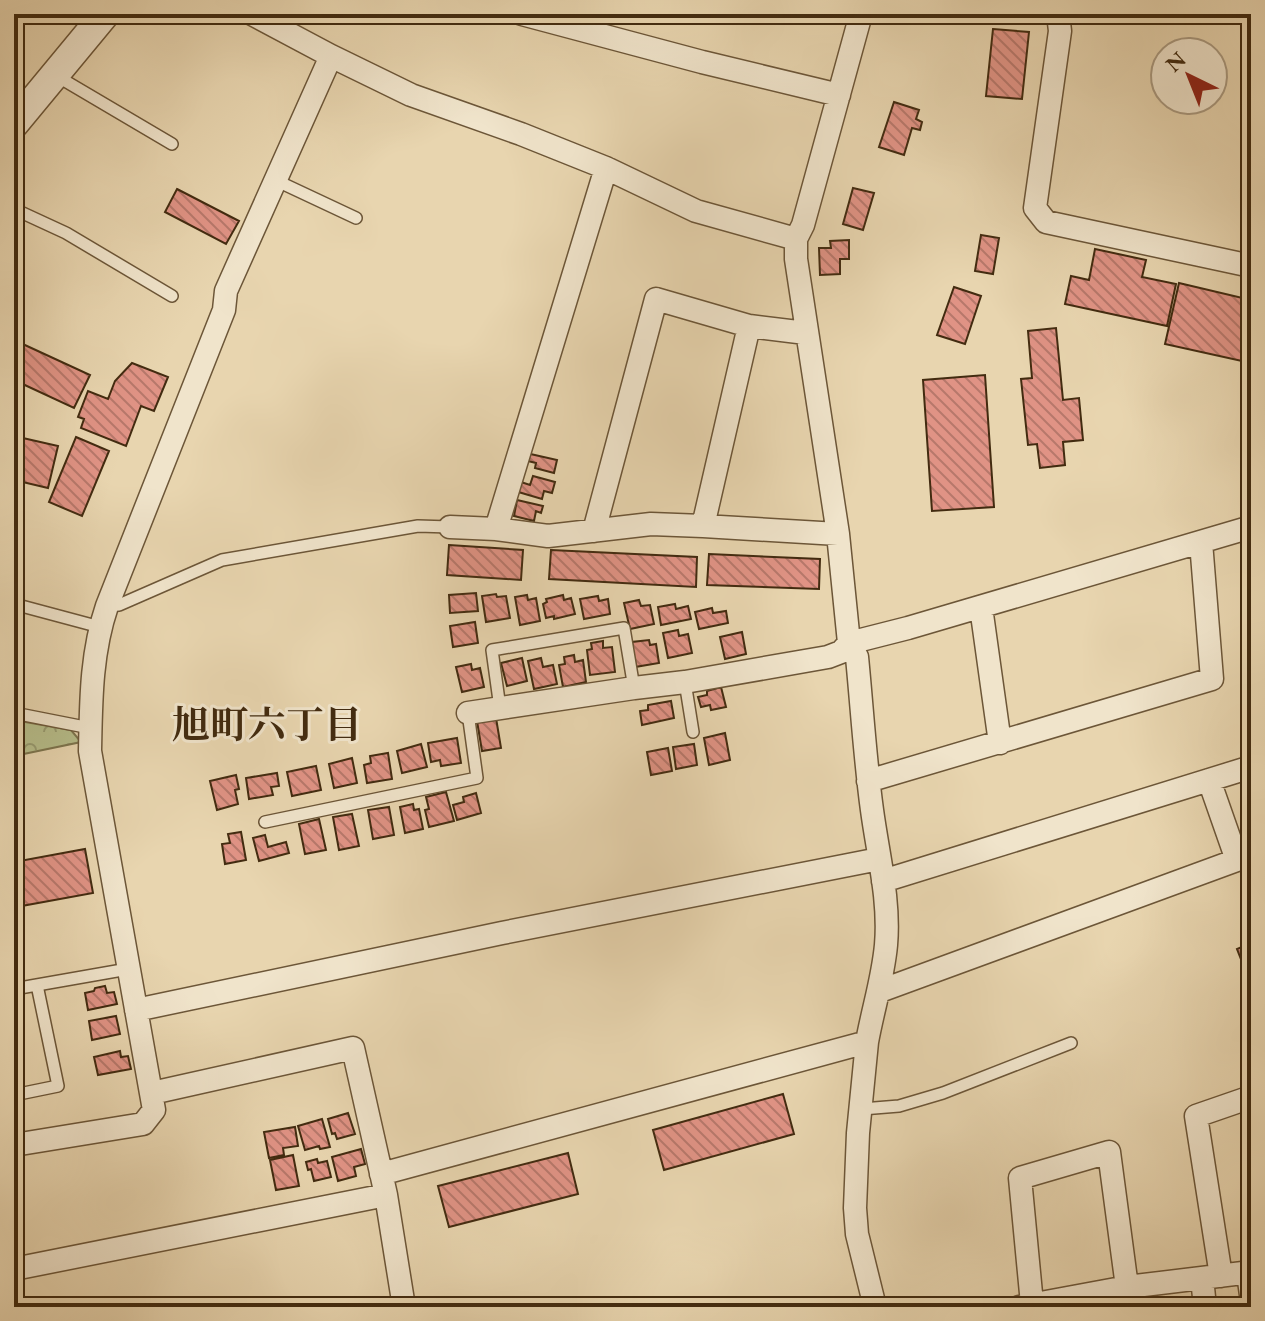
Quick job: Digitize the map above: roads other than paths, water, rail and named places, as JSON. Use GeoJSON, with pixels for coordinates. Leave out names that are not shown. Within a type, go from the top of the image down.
{"type":"FeatureCollection","features":[{"type":"Feature","properties":{"kind":"street"},"geometry":{"type":"LineString","coordinates":[[14,124],[105,14]]}},
{"type":"Feature","properties":{"kind":"street"},"geometry":{"type":"LineString","coordinates":[[252,14],[411,95],[606,168],[696,211],[796,239]]}},
{"type":"Feature","properties":{"kind":"street"},"geometry":{"type":"LineString","coordinates":[[522,14],[568,20],[702,62],[839,95]]}},
{"type":"Feature","properties":{"kind":"street"},"geometry":{"type":"LineString","coordinates":[[861,14],[803,225],[796,239],[796,259],[838,534],[849,643],[857,657],[868,781],[887,909],[880,991],[867,1042],[858,1133],[855,1208],[857,1234],[875,1307]]}},
{"type":"Feature","properties":{"kind":"street"},"geometry":{"type":"LineString","coordinates":[[1058,14],[1060,31],[1035,208],[1046,222],[1251,266]]}},
{"type":"Feature","properties":{"kind":"street"},"geometry":{"type":"LineString","coordinates":[[14,1145],[143,1124],[154,1110],[90,751],[92,680],[104,616],[224,310],[226,291],[331,56]]}},
{"type":"Feature","properties":{"kind":"street"},"geometry":{"type":"LineString","coordinates":[[496,529],[606,168]]}},
{"type":"Feature","properties":{"kind":"street"},"geometry":{"type":"LineString","coordinates":[[594,531],[656,299],[749,326],[806,333]]}},
{"type":"Feature","properties":{"kind":"street"},"geometry":{"type":"LineString","coordinates":[[703,526],[749,326]]}},
{"type":"Feature","properties":{"kind":"street"},"geometry":{"type":"LineString","coordinates":[[450,527],[548,536],[651,524],[838,534]]}},
{"type":"Feature","properties":{"kind":"street"},"geometry":{"type":"LineString","coordinates":[[468,713],[685,682],[828,657],[841,652],[849,643],[1251,527]]}},
{"type":"Feature","properties":{"kind":"street"},"geometry":{"type":"LineString","coordinates":[[868,781],[1212,679],[1201,542]]}},
{"type":"Feature","properties":{"kind":"street"},"geometry":{"type":"LineString","coordinates":[[981,607],[1000,743]]}},
{"type":"Feature","properties":{"kind":"street"},"geometry":{"type":"LineString","coordinates":[[136,1010],[502,933],[881,870],[1251,767]]}},
{"type":"Feature","properties":{"kind":"street"},"geometry":{"type":"LineString","coordinates":[[880,991],[1237,860],[1209,780]]}},
{"type":"Feature","properties":{"kind":"street"},"geometry":{"type":"LineString","coordinates":[[14,1269],[383,1185],[867,1042]]}},
{"type":"Feature","properties":{"kind":"street"},"geometry":{"type":"LineString","coordinates":[[152,1093],[353,1048],[383,1185],[404,1307]]}},
{"type":"Feature","properties":{"kind":"street"},"geometry":{"type":"LineString","coordinates":[[1205,1307],[1211,1277],[1196,1116],[1251,1097]]}},
{"type":"Feature","properties":{"kind":"street"},"geometry":{"type":"LineString","coordinates":[[1127,1287],[1109,1152],[1020,1178],[1025,1305],[1099,1299],[1127,1287],[1211,1277],[1250,1280]]}},
{"type":"Feature","properties":{"kind":"lane"},"geometry":{"type":"LineString","coordinates":[[55,75],[172,144]]}},
{"type":"Feature","properties":{"kind":"lane"},"geometry":{"type":"LineString","coordinates":[[275,180],[356,218]]}},
{"type":"Feature","properties":{"kind":"lane"},"geometry":{"type":"LineString","coordinates":[[14,209],[66,233],[172,296]]}},
{"type":"Feature","properties":{"kind":"lane"},"geometry":{"type":"LineString","coordinates":[[14,604],[104,616],[119,605],[222,560],[418,526],[450,527]]}},
{"type":"Feature","properties":{"kind":"lane"},"geometry":{"type":"LineString","coordinates":[[500,708],[492,650],[624,628],[634,688]]}},
{"type":"Feature","properties":{"kind":"lane"},"geometry":{"type":"LineString","coordinates":[[685,682],[693,732]]}},
{"type":"Feature","properties":{"kind":"lane"},"geometry":{"type":"LineString","coordinates":[[14,713],[90,728]]}},
{"type":"Feature","properties":{"kind":"lane"},"geometry":{"type":"LineString","coordinates":[[265,822],[477,778],[468,713]]}},
{"type":"Feature","properties":{"kind":"lane"},"geometry":{"type":"LineString","coordinates":[[14,989],[128,969]]}},
{"type":"Feature","properties":{"kind":"lane"},"geometry":{"type":"LineString","coordinates":[[14,1095],[58,1086],[37,985]]}},
{"type":"Feature","properties":{"kind":"lane"},"geometry":{"type":"LineString","coordinates":[[862,1109],[899,1106],[943,1093],[1071,1043]]}},
{"type":"Feature","properties":{"kind":"district","name":"旭町六丁目"},"geometry":{"type":"Point","coordinates":[267,724]}}]}
